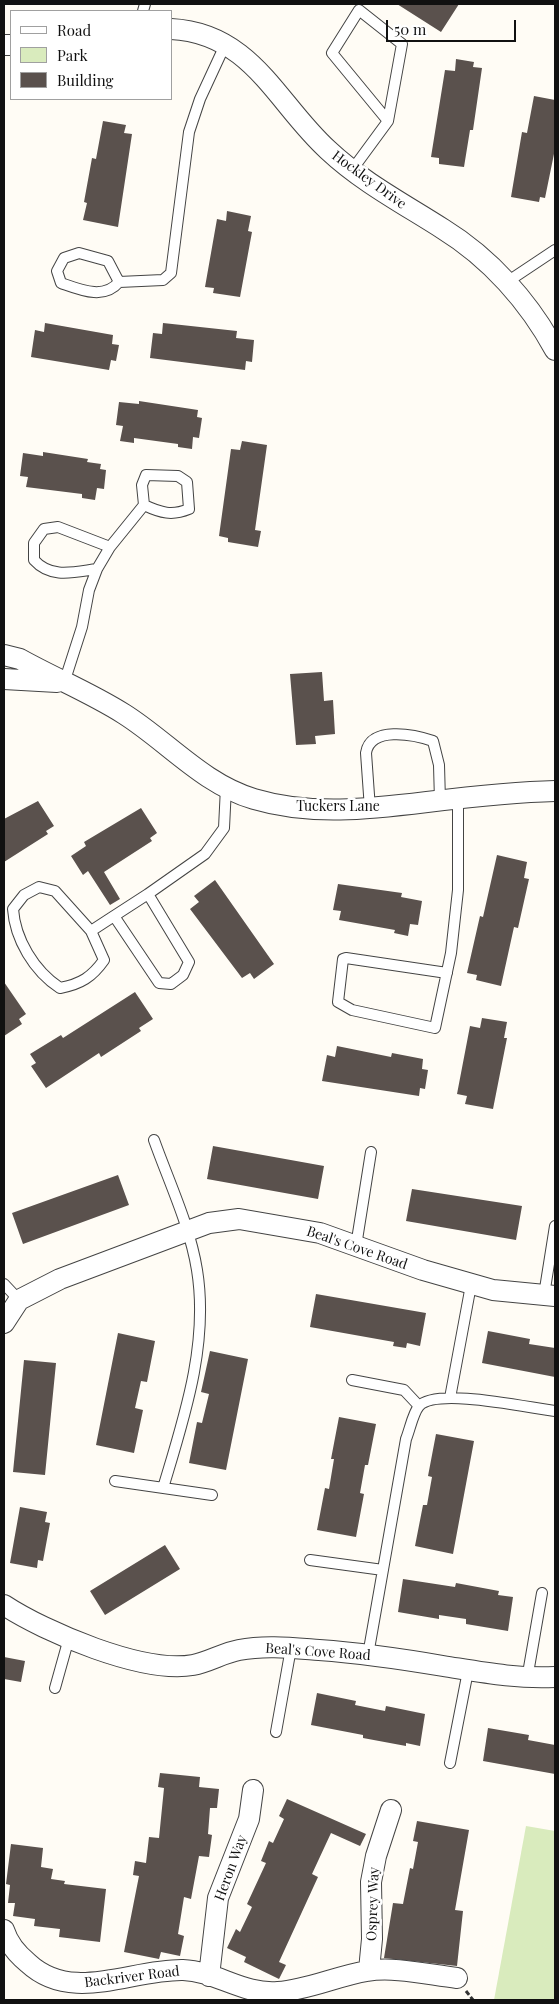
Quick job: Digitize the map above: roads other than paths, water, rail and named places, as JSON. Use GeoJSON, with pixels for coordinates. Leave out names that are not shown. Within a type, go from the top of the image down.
{"type":"FeatureCollection","features":[{"type":"Feature","properties":{"kind":"street","name":"Hockley Drive"},"geometry":{"type":"LineString","coordinates":[[172,29],[206,36],[225,45],[261,72],[327,150],[352,170],[412,211],[444,229],[477,254],[507,282],[529,309],[555,350]]}},
{"type":"Feature","properties":{"kind":"street","name":"Tuckers Lane"},"geometry":{"type":"LineString","coordinates":[[4,655],[20,659],[124,714],[204,774],[226,787],[252,798],[284,807],[323,810],[370,809],[555,787]]}},
{"type":"Feature","properties":{"kind":"street","name":"Tuckers Lane"},"geometry":{"type":"LineString","coordinates":[[4,679],[64,683]]}},
{"type":"Feature","properties":{"kind":"street","name":"Beal's Cove Road"},"geometry":{"type":"LineString","coordinates":[[4,1323],[19,1300],[60,1279],[187,1230],[209,1223],[238,1219],[320,1233],[471,1285],[493,1290],[550,1295]]}},
{"type":"Feature","properties":{"kind":"street","name":"Beal's Cove Road"},"geometry":{"type":"LineString","coordinates":[[4,1605],[22,1616],[70,1638],[114,1654],[170,1666],[192,1665],[238,1650],[264,1647],[368,1655],[468,1671],[527,1678],[555,1677]]}},
{"type":"Feature","properties":{"kind":"street","name":"Heron Way"},"geometry":{"type":"LineString","coordinates":[[208,1976],[218,1898],[249,1819],[253,1790]]}},
{"type":"Feature","properties":{"kind":"street","name":"Osprey Way"},"geometry":{"type":"LineString","coordinates":[[369,1970],[372,1939],[371,1882],[376,1856],[391,1810]]}},
{"type":"Feature","properties":{"kind":"street","name":"Backriver Road"},"geometry":{"type":"LineString","coordinates":[[4,1930],[17,1954],[37,1972],[59,1982],[80,1984],[167,1970],[190,1970],[256,1992],[278,1992],[369,1970],[457,1978]]}},
{"type":"Feature","properties":{"kind":"lane"},"geometry":{"type":"LineString","coordinates":[[352,170],[388,121],[402,44],[359,10],[332,53],[388,121]]}},
{"type":"Feature","properties":{"kind":"lane"},"geometry":{"type":"LineString","coordinates":[[118,282],[163,280],[172,273],[189,132],[200,99],[225,45]]}},
{"type":"Feature","properties":{"kind":"lane"},"geometry":{"type":"LineString","coordinates":[[507,282],[555,250]]}},
{"type":"Feature","properties":{"kind":"lane"},"geometry":{"type":"LineString","coordinates":[[79,253],[108,261],[118,282],[112,290],[98,293],[61,283],[57,271],[64,258],[79,253]]}},
{"type":"Feature","properties":{"kind":"lane"},"geometry":{"type":"LineString","coordinates":[[64,683],[82,627],[89,590],[97,569],[110,546],[144,505],[142,485],[146,475],[178,476],[187,482],[189,509],[177,513],[160,512],[144,505]]}},
{"type":"Feature","properties":{"kind":"lane"},"geometry":{"type":"LineString","coordinates":[[97,569],[61,573],[43,570],[34,560],[34,543],[44,528],[58,527],[110,546]]}},
{"type":"Feature","properties":{"kind":"lane"},"geometry":{"type":"LineString","coordinates":[[370,809],[367,744],[373,739],[392,735],[409,735],[433,741],[449,799],[458,890],[446,973],[435,1028],[352,1010],[338,1002],[343,959],[346,958],[446,973]]}},
{"type":"Feature","properties":{"kind":"lane"},"geometry":{"type":"LineString","coordinates":[[91,931],[205,854],[224,828],[226,787]]}},
{"type":"Feature","properties":{"kind":"lane"},"geometry":{"type":"LineString","coordinates":[[39,887],[55,891],[91,931],[104,960],[93,975],[76,985],[60,988],[50,981],[24,946],[14,925],[13,908],[24,896],[39,887]]}},
{"type":"Feature","properties":{"kind":"lane"},"geometry":{"type":"LineString","coordinates":[[114,916],[159,983],[171,984],[183,975],[189,962],[148,894]]}},
{"type":"Feature","properties":{"kind":"lane"},"geometry":{"type":"LineString","coordinates":[[154,1140],[187,1230],[197,1271],[199,1318],[193,1385],[164,1488]]}},
{"type":"Feature","properties":{"kind":"lane"},"geometry":{"type":"LineString","coordinates":[[356,1246],[371,1152]]}},
{"type":"Feature","properties":{"kind":"lane"},"geometry":{"type":"LineString","coordinates":[[550,1295],[555,1226]]}},
{"type":"Feature","properties":{"kind":"lane"},"geometry":{"type":"LineString","coordinates":[[4,1284],[19,1300]]}},
{"type":"Feature","properties":{"kind":"lane"},"geometry":{"type":"LineString","coordinates":[[450,1398],[471,1285]]}},
{"type":"Feature","properties":{"kind":"lane"},"geometry":{"type":"LineString","coordinates":[[352,1380],[404,1390],[419,1406]]}},
{"type":"Feature","properties":{"kind":"lane"},"geometry":{"type":"LineString","coordinates":[[368,1655],[406,1438],[419,1406],[432,1399],[450,1398],[555,1411]]}},
{"type":"Feature","properties":{"kind":"lane"},"geometry":{"type":"LineString","coordinates":[[116,1481],[212,1495]]}},
{"type":"Feature","properties":{"kind":"lane"},"geometry":{"type":"LineString","coordinates":[[310,1560],[383,1570]]}},
{"type":"Feature","properties":{"kind":"lane"},"geometry":{"type":"LineString","coordinates":[[527,1678],[542,1593]]}},
{"type":"Feature","properties":{"kind":"lane"},"geometry":{"type":"LineString","coordinates":[[56,1688],[70,1638]]}},
{"type":"Feature","properties":{"kind":"lane"},"geometry":{"type":"LineString","coordinates":[[276,1732],[290,1648]]}},
{"type":"Feature","properties":{"kind":"lane"},"geometry":{"type":"LineString","coordinates":[[450,1763],[468,1671]]}}]}
